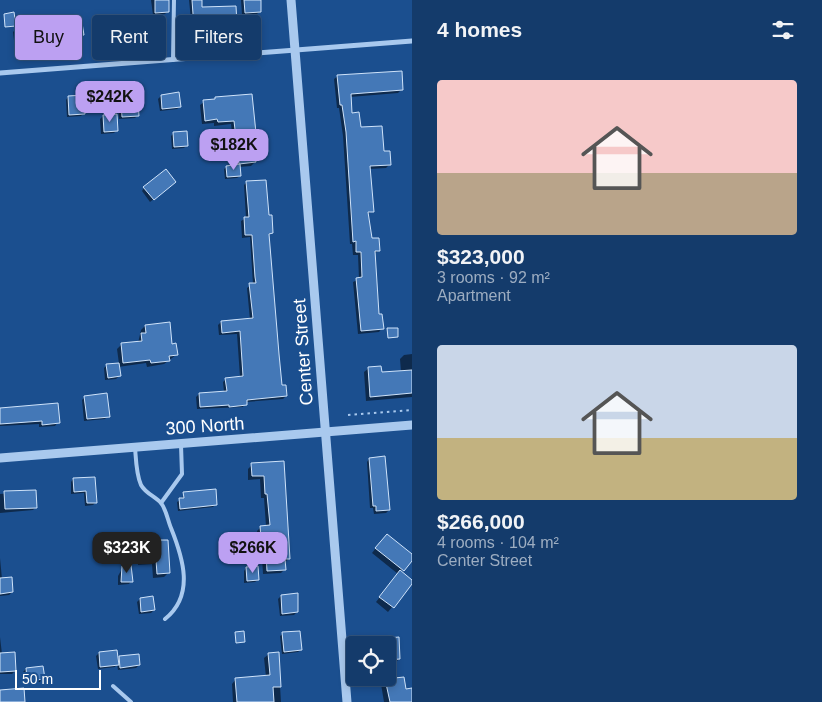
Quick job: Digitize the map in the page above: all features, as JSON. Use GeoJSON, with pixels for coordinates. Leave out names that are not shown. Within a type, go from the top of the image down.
{"type":"FeatureCollection","features":[{"type":"Feature","properties":{"kind":"street","name":"Center Street"},"geometry":{"type":"LineString","coordinates":[[291,0],[347,702]]}},
{"type":"Feature","properties":{"kind":"street"},"geometry":{"type":"LineString","coordinates":[[0,73],[412,41]]}},
{"type":"Feature","properties":{"kind":"street","name":"300 North"},"geometry":{"type":"LineString","coordinates":[[0,458],[412,425]]}},
{"type":"Feature","properties":{"kind":"lane"},"geometry":{"type":"LineString","coordinates":[[173,60],[174,0]]}},
{"type":"Feature","properties":{"kind":"lane"},"geometry":{"type":"LineString","coordinates":[[161,503],[182,474],[181,444]]}},
{"type":"Feature","properties":{"kind":"lane"},"geometry":{"type":"LineString","coordinates":[[135,447],[141,485],[149,496],[161,503],[179,545],[183,562],[184,583],[182,596],[172,613],[165,619]]}},
{"type":"Feature","properties":{"kind":"lane"},"geometry":{"type":"LineString","coordinates":[[113,686],[131,702]]}},
{"type":"Feature","properties":{"kind":"path"},"geometry":{"type":"LineString","coordinates":[[348,414],[412,410]]}},
{"type":"Feature","properties":{"kind":"building"},"geometry":{"type":"Polygon","coordinates":[[[155,0],[169,0],[169,12],[155,13],[155,0]]]}},
{"type":"Feature","properties":{"kind":"building"},"geometry":{"type":"Polygon","coordinates":[[[192,0],[202,0],[202,7],[236,6],[236,15],[193,15],[192,0]]]}},
{"type":"Feature","properties":{"kind":"building"},"geometry":{"type":"Polygon","coordinates":[[[244,0],[261,0],[261,12],[245,13],[244,0]]]}},
{"type":"Feature","properties":{"kind":"building"},"geometry":{"type":"Polygon","coordinates":[[[14,12],[15,26],[5,27],[4,14],[14,12]]]}},
{"type":"Feature","properties":{"kind":"building"},"geometry":{"type":"Polygon","coordinates":[[[402,71],[403,90],[351,94],[352,113],[359,112],[361,127],[382,126],[384,151],[390,151],[391,165],[370,166],[374,212],[368,212],[372,238],[379,238],[380,251],[375,251],[379,314],[382,314],[384,329],[361,331],[356,278],[362,277],[361,252],[356,252],[356,241],[353,242],[346,132],[342,105],[340,105],[337,75],[402,71]]]}},
{"type":"Feature","properties":{"kind":"building"},"geometry":{"type":"Polygon","coordinates":[[[137,89],[139,116],[122,117],[120,90],[137,89]]]}},
{"type":"Feature","properties":{"kind":"building"},"geometry":{"type":"Polygon","coordinates":[[[179,92],[181,107],[162,109],[161,95],[179,92]]]}},
{"type":"Feature","properties":{"kind":"building"},"geometry":{"type":"Polygon","coordinates":[[[252,94],[256,133],[259,133],[260,147],[254,148],[256,162],[239,164],[234,121],[218,122],[217,119],[205,121],[203,100],[215,99],[215,97],[252,94]]]}},
{"type":"Feature","properties":{"kind":"building"},"geometry":{"type":"Polygon","coordinates":[[[84,95],[85,114],[69,115],[68,96],[84,95]]]}},
{"type":"Feature","properties":{"kind":"building"},"geometry":{"type":"Polygon","coordinates":[[[117,114],[118,131],[104,132],[103,115],[117,114]]]}},
{"type":"Feature","properties":{"kind":"building"},"geometry":{"type":"Polygon","coordinates":[[[187,131],[188,146],[174,147],[173,132],[187,131]]]}},
{"type":"Feature","properties":{"kind":"building"},"geometry":{"type":"Polygon","coordinates":[[[240,164],[241,176],[227,177],[226,166],[240,164]]]}},
{"type":"Feature","properties":{"kind":"building"},"geometry":{"type":"Polygon","coordinates":[[[166,169],[176,182],[154,200],[143,187],[166,169]]]}},
{"type":"Feature","properties":{"kind":"building"},"geometry":{"type":"Polygon","coordinates":[[[266,180],[269,215],[272,215],[273,233],[269,234],[282,385],[286,385],[287,396],[247,400],[247,405],[200,407],[199,393],[227,391],[225,378],[243,376],[240,331],[222,333],[221,321],[253,318],[249,283],[256,283],[252,235],[245,235],[244,217],[249,217],[246,181],[266,180]]]}},
{"type":"Feature","properties":{"kind":"building"},"geometry":{"type":"Polygon","coordinates":[[[170,322],[172,344],[176,343],[178,355],[169,356],[170,361],[151,363],[150,360],[123,363],[121,343],[142,341],[141,333],[146,333],[145,325],[170,322]]]}},
{"type":"Feature","properties":{"kind":"building"},"geometry":{"type":"Polygon","coordinates":[[[387,328],[398,328],[398,337],[388,338],[387,328]]]}},
{"type":"Feature","properties":{"kind":"building"},"geometry":{"type":"Polygon","coordinates":[[[119,363],[121,376],[108,378],[106,364],[119,363]]]}},
{"type":"Feature","properties":{"kind":"building"},"geometry":{"type":"Polygon","coordinates":[[[381,366],[382,372],[412,370],[412,393],[370,397],[368,367],[381,366]]]}},
{"type":"Feature","properties":{"kind":"building"},"geometry":{"type":"Polygon","coordinates":[[[107,393],[110,417],[87,419],[84,396],[107,393]]]}},
{"type":"Feature","properties":{"kind":"building"},"geometry":{"type":"Polygon","coordinates":[[[58,403],[60,423],[42,425],[42,421],[0,424],[0,408],[58,403]]]}},
{"type":"Feature","properties":{"kind":"building"},"geometry":{"type":"Polygon","coordinates":[[[385,456],[390,510],[376,511],[376,506],[373,506],[369,458],[385,456]]]}},
{"type":"Feature","properties":{"kind":"building"},"geometry":{"type":"Polygon","coordinates":[[[284,461],[290,559],[285,559],[286,570],[267,571],[265,538],[261,538],[260,526],[270,525],[267,494],[265,494],[264,476],[252,476],[251,463],[284,461]]]}},
{"type":"Feature","properties":{"kind":"building"},"geometry":{"type":"Polygon","coordinates":[[[95,477],[97,503],[87,503],[86,491],[74,492],[73,478],[95,477]]]}},
{"type":"Feature","properties":{"kind":"building"},"geometry":{"type":"Polygon","coordinates":[[[216,489],[217,505],[180,509],[179,498],[184,498],[183,492],[216,489]]]}},
{"type":"Feature","properties":{"kind":"building"},"geometry":{"type":"Polygon","coordinates":[[[36,490],[37,508],[5,509],[4,491],[36,490]]]}},
{"type":"Feature","properties":{"kind":"building"},"geometry":{"type":"Polygon","coordinates":[[[387,534],[412,554],[412,561],[404,571],[375,548],[387,534]]]}},
{"type":"Feature","properties":{"kind":"building"},"geometry":{"type":"Polygon","coordinates":[[[157,540],[168,540],[170,573],[157,574],[156,560],[142,561],[141,545],[157,544],[157,540]]]}},
{"type":"Feature","properties":{"kind":"building"},"geometry":{"type":"Polygon","coordinates":[[[131,565],[133,582],[121,582],[122,566],[131,565]]]}},
{"type":"Feature","properties":{"kind":"building"},"geometry":{"type":"Polygon","coordinates":[[[258,566],[259,580],[247,581],[246,567],[258,566]]]}},
{"type":"Feature","properties":{"kind":"building"},"geometry":{"type":"Polygon","coordinates":[[[400,570],[412,580],[412,584],[394,608],[379,597],[400,570]]]}},
{"type":"Feature","properties":{"kind":"building"},"geometry":{"type":"Polygon","coordinates":[[[12,577],[13,592],[0,594],[0,578],[12,577]]]}},
{"type":"Feature","properties":{"kind":"building"},"geometry":{"type":"Polygon","coordinates":[[[298,593],[298,612],[282,614],[281,595],[298,593]]]}},
{"type":"Feature","properties":{"kind":"building"},"geometry":{"type":"Polygon","coordinates":[[[153,596],[155,610],[141,612],[140,598],[153,596]]]}},
{"type":"Feature","properties":{"kind":"building"},"geometry":{"type":"Polygon","coordinates":[[[244,631],[245,642],[236,643],[235,632],[244,631]]]}},
{"type":"Feature","properties":{"kind":"building"},"geometry":{"type":"Polygon","coordinates":[[[300,631],[302,650],[284,652],[282,632],[300,631]]]}},
{"type":"Feature","properties":{"kind":"building"},"geometry":{"type":"Polygon","coordinates":[[[396,637],[399,637],[400,659],[396,659],[396,637]]]}},
{"type":"Feature","properties":{"kind":"building"},"geometry":{"type":"Polygon","coordinates":[[[117,650],[119,665],[100,667],[99,652],[117,650]]]}},
{"type":"Feature","properties":{"kind":"building"},"geometry":{"type":"Polygon","coordinates":[[[15,652],[16,671],[0,672],[0,653],[15,652]]]}},
{"type":"Feature","properties":{"kind":"building"},"geometry":{"type":"Polygon","coordinates":[[[279,652],[281,687],[273,687],[274,702],[237,702],[235,678],[270,675],[268,653],[279,652]]]}},
{"type":"Feature","properties":{"kind":"building"},"geometry":{"type":"Polygon","coordinates":[[[139,654],[140,665],[120,668],[119,656],[139,654]]]}},
{"type":"Feature","properties":{"kind":"building"},"geometry":{"type":"Polygon","coordinates":[[[43,666],[45,679],[27,681],[26,668],[43,666]]]}},
{"type":"Feature","properties":{"kind":"building"},"geometry":{"type":"Polygon","coordinates":[[[404,677],[406,689],[412,688],[412,702],[390,702],[387,686],[396,686],[396,678],[404,677]]]}},
{"type":"Feature","properties":{"kind":"building"},"geometry":{"type":"Polygon","coordinates":[[[24,688],[25,702],[0,702],[0,690],[24,688]]]}}]}
